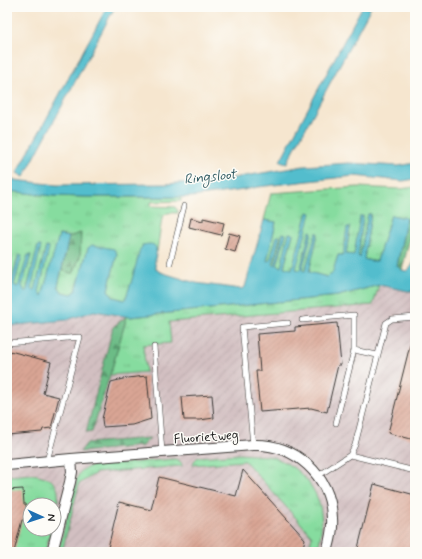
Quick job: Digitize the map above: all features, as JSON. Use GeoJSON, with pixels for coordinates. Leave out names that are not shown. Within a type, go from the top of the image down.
{"type":"FeatureCollection","features":[{"type":"Feature","properties":{"kind":"street","name":"Fluorietweg"},"geometry":{"type":"LineString","coordinates":[[7,465],[252,445],[277,448],[290,452],[303,460],[318,476],[329,496],[332,509],[332,528],[327,552]]}},
{"type":"Feature","properties":{"kind":"street"},"geometry":{"type":"LineString","coordinates":[[52,552],[70,482],[72,472],[71,459]]}},
{"type":"Feature","properties":{"kind":"lane"},"geometry":{"type":"LineString","coordinates":[[170,263],[184,206]]}},
{"type":"Feature","properties":{"kind":"lane"},"geometry":{"type":"LineString","coordinates":[[302,320],[354,315],[354,350],[336,422]]}},
{"type":"Feature","properties":{"kind":"lane"},"geometry":{"type":"LineString","coordinates":[[318,476],[350,455],[355,445],[386,323],[392,319],[415,317]]}},
{"type":"Feature","properties":{"kind":"lane"},"geometry":{"type":"LineString","coordinates":[[252,445],[242,327],[288,323]]}},
{"type":"Feature","properties":{"kind":"lane"},"geometry":{"type":"LineString","coordinates":[[7,343],[80,337],[47,461]]}},
{"type":"Feature","properties":{"kind":"lane"},"geometry":{"type":"LineString","coordinates":[[154,347],[162,452]]}},
{"type":"Feature","properties":{"kind":"lane"},"geometry":{"type":"LineString","coordinates":[[354,350],[377,356]]}},
{"type":"Feature","properties":{"kind":"lane"},"geometry":{"type":"LineString","coordinates":[[350,455],[415,471]]}},
{"type":"Feature","properties":{"kind":"shaded area"},"geometry":{"type":"Polygon","coordinates":[[[379,285],[415,291],[415,552],[7,552],[7,323],[66,320],[94,311],[130,317],[338,296],[379,285]]]}},
{"type":"Feature","properties":{"kind":"green space"},"geometry":{"type":"Polygon","coordinates":[[[358,187],[400,189],[415,187],[415,204],[405,225],[406,218],[391,215],[377,261],[364,259],[371,214],[368,214],[360,257],[358,256],[363,216],[354,255],[346,254],[350,228],[343,255],[338,255],[333,274],[327,277],[309,272],[318,234],[316,233],[305,271],[302,270],[312,232],[310,232],[300,270],[296,269],[308,212],[292,269],[284,267],[293,234],[290,233],[281,267],[277,266],[286,234],[283,233],[275,265],[273,264],[280,237],[277,236],[270,261],[267,261],[276,222],[264,220],[271,193],[358,187]]]}},
{"type":"Feature","properties":{"kind":"green space"},"geometry":{"type":"Polygon","coordinates":[[[7,191],[53,196],[181,197],[181,201],[151,202],[151,206],[175,207],[178,213],[167,213],[162,218],[157,252],[155,247],[131,283],[125,300],[113,297],[108,290],[117,254],[88,248],[76,291],[72,294],[62,292],[58,286],[62,270],[73,274],[80,256],[80,233],[69,237],[59,235],[42,297],[39,292],[46,247],[35,291],[31,289],[38,246],[26,293],[22,286],[31,255],[28,255],[19,287],[14,285],[22,256],[18,256],[10,288],[7,287],[7,278],[12,257],[9,256],[7,265],[7,191]]]}},
{"type":"Feature","properties":{"kind":"green space"},"geometry":{"type":"Polygon","coordinates":[[[415,204],[415,218],[402,270],[397,266],[405,225],[415,204]]]}},
{"type":"Feature","properties":{"kind":"green space"},"geometry":{"type":"Polygon","coordinates":[[[81,233],[80,256],[73,274],[62,270],[69,237],[81,233]]]}},
{"type":"Feature","properties":{"kind":"green space"},"geometry":{"type":"Polygon","coordinates":[[[379,285],[373,305],[169,322],[171,343],[143,345],[146,372],[110,375],[127,316],[130,317],[338,296],[379,285]]]}},
{"type":"Feature","properties":{"kind":"green space"},"geometry":{"type":"Polygon","coordinates":[[[127,316],[92,432],[86,433],[113,327],[127,316]]]}},
{"type":"Feature","properties":{"kind":"green space"},"geometry":{"type":"Polygon","coordinates":[[[150,438],[142,446],[80,452],[87,443],[150,438]]]}},
{"type":"Feature","properties":{"kind":"green space"},"geometry":{"type":"Polygon","coordinates":[[[240,454],[267,456],[277,459],[295,469],[310,484],[319,502],[322,517],[318,552],[308,552],[312,536],[245,461],[193,465],[194,461],[198,457],[240,454]]]}},
{"type":"Feature","properties":{"kind":"green space"},"geometry":{"type":"Polygon","coordinates":[[[175,459],[180,461],[182,466],[96,473],[79,484],[62,552],[58,552],[77,479],[82,470],[92,466],[175,459]]]}},
{"type":"Feature","properties":{"kind":"green space"},"geometry":{"type":"Polygon","coordinates":[[[32,474],[43,476],[51,480],[57,488],[58,497],[22,497],[22,537],[49,537],[45,552],[7,552],[7,476],[32,474]]]}},
{"type":"Feature","properties":{"kind":"water"},"geometry":{"type":"Polygon","coordinates":[[[107,7],[115,7],[24,177],[17,173],[107,7]]]}},
{"type":"Feature","properties":{"kind":"water"},"geometry":{"type":"Polygon","coordinates":[[[362,7],[371,7],[287,163],[280,161],[362,7]]]}},
{"type":"Feature","properties":{"kind":"water"},"geometry":{"type":"Polygon","coordinates":[[[349,163],[398,166],[415,163],[415,179],[403,181],[354,176],[258,187],[191,197],[53,196],[7,191],[7,179],[57,185],[166,184],[221,180],[304,166],[349,163]]]}},
{"type":"Feature","properties":{"kind":"water"},"geometry":{"type":"Polygon","coordinates":[[[308,212],[311,213],[296,269],[300,270],[310,231],[312,232],[302,270],[305,271],[316,233],[318,233],[309,272],[327,277],[332,274],[338,255],[343,255],[347,227],[350,227],[346,254],[354,255],[360,216],[363,216],[358,256],[360,257],[368,214],[371,214],[364,259],[371,261],[377,261],[391,215],[406,218],[397,266],[402,270],[407,271],[415,260],[415,291],[379,285],[338,296],[130,317],[94,311],[67,320],[7,326],[7,287],[10,288],[19,255],[22,256],[14,285],[18,287],[28,255],[31,255],[22,286],[26,293],[38,246],[41,246],[31,289],[35,290],[46,247],[49,248],[39,292],[42,296],[59,235],[69,237],[58,286],[62,292],[72,294],[76,291],[88,248],[92,245],[114,249],[117,254],[108,290],[113,297],[125,300],[140,250],[143,245],[149,244],[155,247],[155,265],[156,269],[160,272],[196,283],[241,289],[245,287],[264,220],[276,222],[267,261],[270,260],[277,236],[280,236],[273,264],[275,265],[283,233],[286,234],[277,265],[281,267],[289,233],[293,234],[284,267],[292,269],[308,212]]]}},
{"type":"Feature","properties":{"kind":"building"},"geometry":{"type":"Polygon","coordinates":[[[191,218],[203,221],[203,218],[224,223],[221,235],[189,227],[191,218]]]}},
{"type":"Feature","properties":{"kind":"building"},"geometry":{"type":"Polygon","coordinates":[[[229,233],[240,236],[235,252],[225,249],[229,233]]]}},
{"type":"Feature","properties":{"kind":"building"},"geometry":{"type":"Polygon","coordinates":[[[337,323],[341,365],[338,365],[327,412],[311,408],[260,412],[256,371],[260,371],[257,334],[295,331],[295,327],[337,323]]]}},
{"type":"Feature","properties":{"kind":"building"},"geometry":{"type":"Polygon","coordinates":[[[412,337],[415,338],[415,440],[388,433],[412,337]]]}},
{"type":"Feature","properties":{"kind":"building"},"geometry":{"type":"Polygon","coordinates":[[[10,351],[51,362],[43,393],[59,397],[51,428],[43,429],[42,432],[7,435],[7,365],[10,351]]]}},
{"type":"Feature","properties":{"kind":"building"},"geometry":{"type":"Polygon","coordinates":[[[147,376],[151,419],[132,425],[103,427],[102,419],[111,382],[127,378],[147,376]]]}},
{"type":"Feature","properties":{"kind":"building"},"geometry":{"type":"Polygon","coordinates":[[[212,395],[214,418],[184,420],[182,397],[212,395]]]}},
{"type":"Feature","properties":{"kind":"building"},"geometry":{"type":"Polygon","coordinates":[[[243,470],[305,539],[302,552],[107,552],[119,502],[151,510],[159,477],[236,496],[243,470]]]}},
{"type":"Feature","properties":{"kind":"building"},"geometry":{"type":"Polygon","coordinates":[[[374,484],[415,495],[415,552],[357,552],[374,484]]]}},
{"type":"Feature","properties":{"kind":"building"},"geometry":{"type":"Polygon","coordinates":[[[23,489],[22,520],[14,552],[7,552],[7,490],[23,489]]]}},
{"type":"Feature","properties":{"kind":"water label","name":"Ringsloot"},"geometry":{"type":"Point","coordinates":[210,176]}}]}
